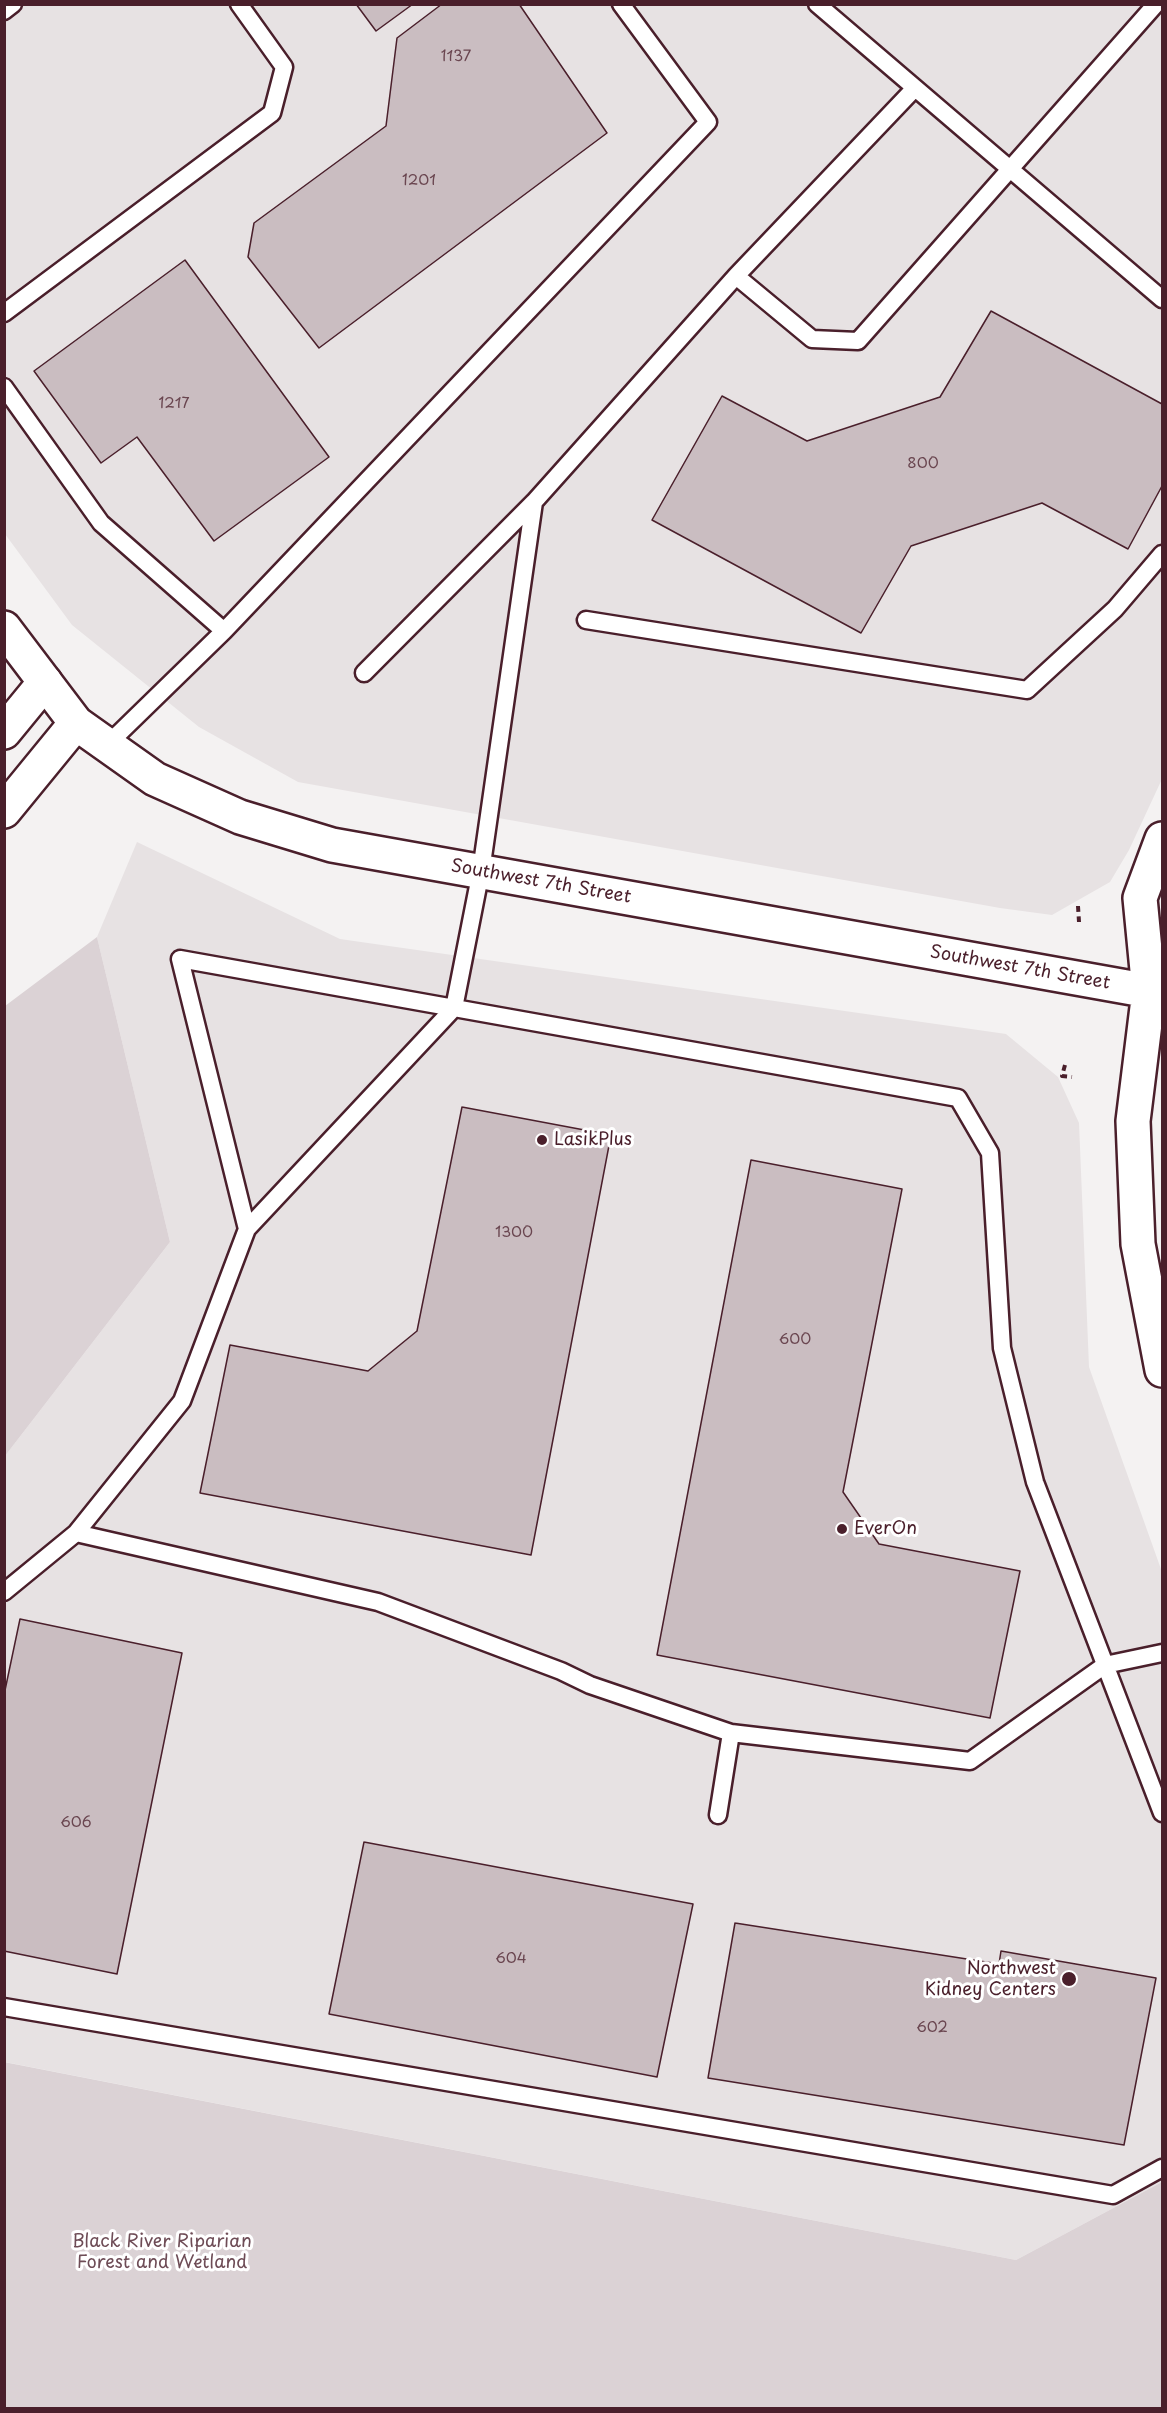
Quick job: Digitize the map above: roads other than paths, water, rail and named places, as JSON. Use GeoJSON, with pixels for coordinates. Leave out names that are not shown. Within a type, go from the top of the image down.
{"type":"FeatureCollection","features":[{"type":"Feature","properties":{"kind":"street","name":"Southwest 7th Street"},"geometry":{"type":"LineString","coordinates":[[4,628],[76,723],[155,778],[240,817],[332,845],[1158,987]]}},
{"type":"Feature","properties":{"kind":"street"},"geometry":{"type":"LineString","coordinates":[[4,732],[45,682]]}},
{"type":"Feature","properties":{"kind":"street"},"geometry":{"type":"LineString","coordinates":[[4,811],[76,723]]}},
{"type":"Feature","properties":{"kind":"street"},"geometry":{"type":"LineString","coordinates":[[1162,838],[1140,898],[1158,987],[1133,1121],[1138,1244],[1162,1370]]}},
{"type":"Feature","properties":{"kind":"lane"},"geometry":{"type":"LineString","coordinates":[[4,10],[13,4]]}},
{"type":"Feature","properties":{"kind":"lane"},"geometry":{"type":"LineString","coordinates":[[4,313],[272,113],[284,67],[238,4]]}},
{"type":"Feature","properties":{"kind":"lane"},"geometry":{"type":"LineString","coordinates":[[107,745],[224,631],[708,122],[621,4]]}},
{"type":"Feature","properties":{"kind":"lane"},"geometry":{"type":"LineString","coordinates":[[817,4],[1162,299]]}},
{"type":"Feature","properties":{"kind":"lane"},"geometry":{"type":"LineString","coordinates":[[736,276],[812,339],[858,341],[1156,4]]}},
{"type":"Feature","properties":{"kind":"lane"},"geometry":{"type":"LineString","coordinates":[[364,673],[534,502],[736,276],[915,88]]}},
{"type":"Feature","properties":{"kind":"lane"},"geometry":{"type":"LineString","coordinates":[[4,387],[101,523],[224,631]]}},
{"type":"Feature","properties":{"kind":"lane"},"geometry":{"type":"LineString","coordinates":[[4,1592],[76,1533],[182,1401],[247,1229],[454,1008],[481,871],[534,502]]}},
{"type":"Feature","properties":{"kind":"lane"},"geometry":{"type":"LineString","coordinates":[[586,620],[1027,690],[1115,609],[1162,554]]}},
{"type":"Feature","properties":{"kind":"lane"},"geometry":{"type":"LineString","coordinates":[[247,1229],[180,959],[958,1098],[990,1153],[1002,1348],[1035,1482],[1162,1813]]}},
{"type":"Feature","properties":{"kind":"lane"},"geometry":{"type":"LineString","coordinates":[[76,1533],[378,1602],[561,1671],[590,1685],[731,1733],[970,1761],[1104,1665],[1162,1653]]}},
{"type":"Feature","properties":{"kind":"lane"},"geometry":{"type":"LineString","coordinates":[[718,1815],[731,1733]]}},
{"type":"Feature","properties":{"kind":"lane"},"geometry":{"type":"LineString","coordinates":[[4,2007],[1113,2195],[1162,2168]]}},
{"type":"Feature","properties":{"kind":"place","name":"LasikPlus"},"geometry":{"type":"Point","coordinates":[542,1140]}},
{"type":"Feature","properties":{"kind":"place","name":"EverOn"},"geometry":{"type":"Point","coordinates":[842,1529]}},
{"type":"Feature","properties":{"kind":"place","name":"Northwest Kidney Centers"},"geometry":{"type":"Point","coordinates":[1069,1979]}},
{"type":"Feature","properties":{"kind":"park label","name":"Black River Riparian Forest and Wetland"},"geometry":{"type":"Point","coordinates":[162,2252]}}]}
